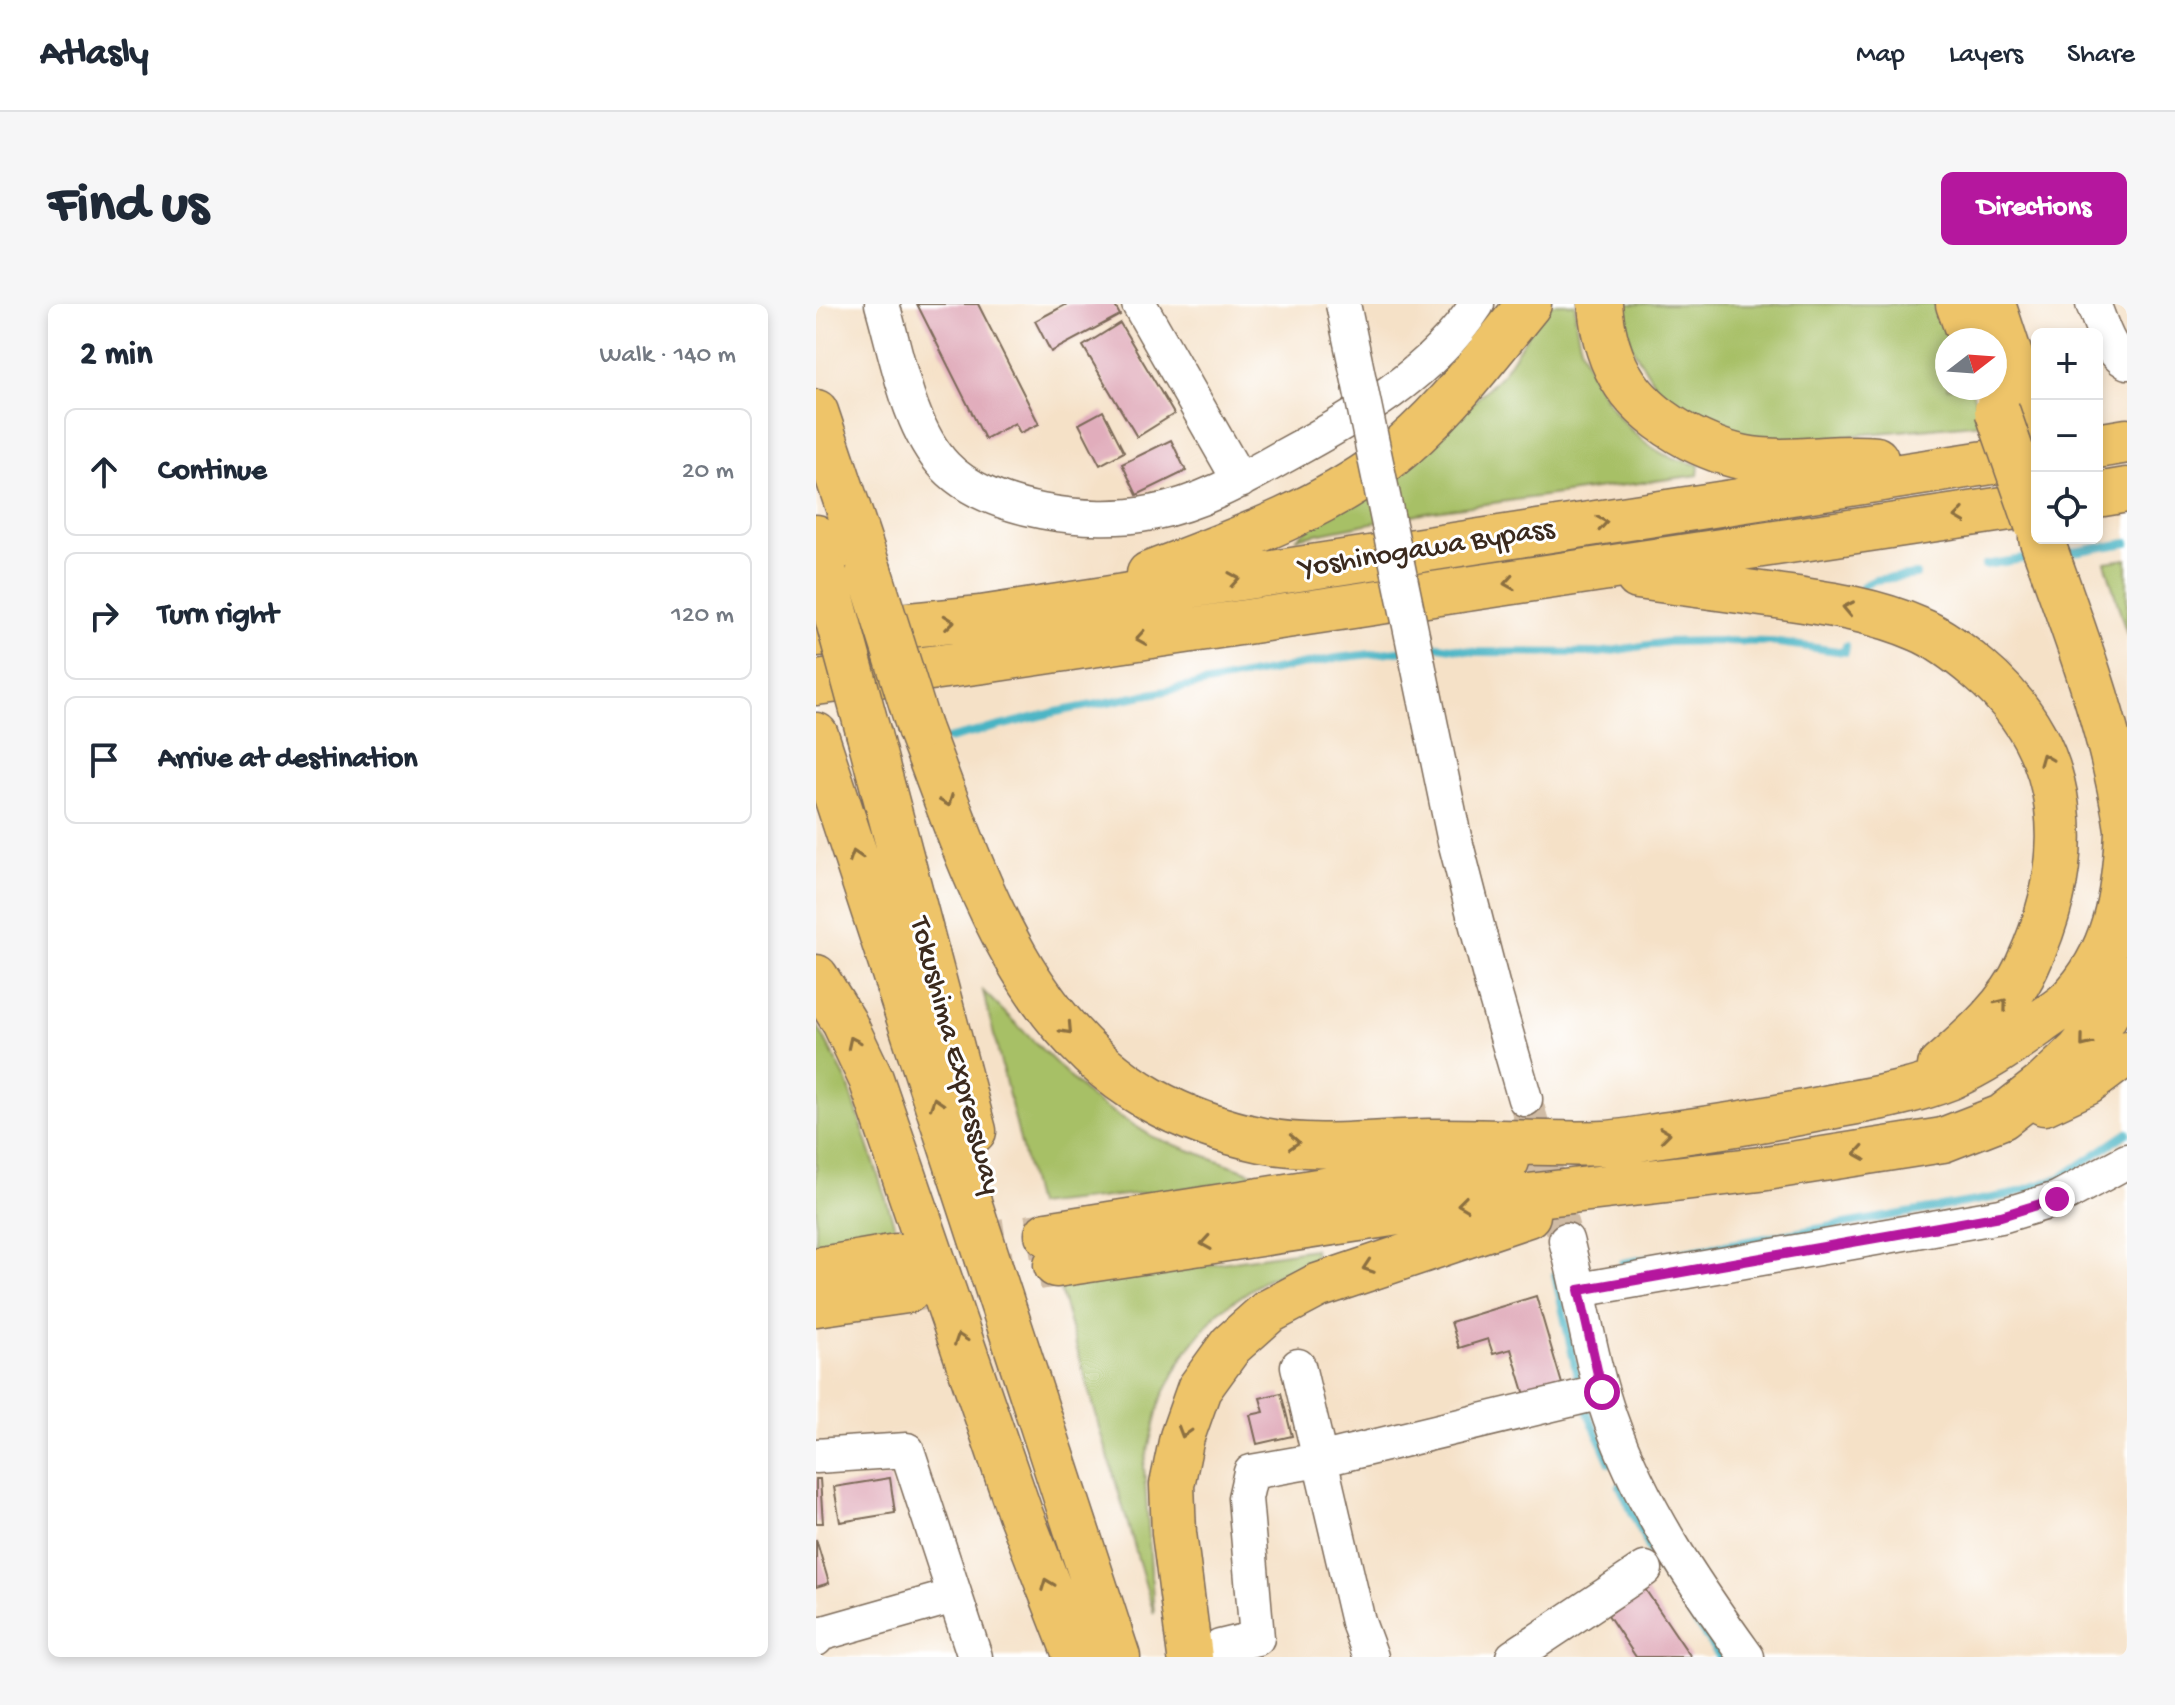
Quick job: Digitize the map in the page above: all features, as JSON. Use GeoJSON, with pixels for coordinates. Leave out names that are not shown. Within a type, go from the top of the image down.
{"type":"FeatureCollection","features":[{"type":"Feature","properties":{"kind":"highway"},"geometry":{"type":"LineString","coordinates":[[1068,605],[1213,550],[1314,505],[1384,461],[1445,406],[1529,304]]}},
{"type":"Feature","properties":{"kind":"highway"},"geometry":{"type":"LineString","coordinates":[[1600,304],[1602,329],[1614,367],[1633,397],[1664,425],[1706,447],[1760,460],[1792,461],[1850,456],[1964,467]]}},
{"type":"Feature","properties":{"kind":"highway"},"geometry":{"type":"LineString","coordinates":[[1958,304],[1967,328]]}},
{"type":"Feature","properties":{"kind":"highway"},"geometry":{"type":"LineString","coordinates":[[1993,304],[2031,497]]}},
{"type":"Feature","properties":{"kind":"highway"},"geometry":{"type":"LineString","coordinates":[[816,412],[919,728],[999,927],[1031,983],[1062,1025],[1101,1063],[1149,1098],[1204,1123],[1264,1140],[1346,1145],[1426,1141],[1607,1143]]}},
{"type":"Feature","properties":{"kind":"highway"},"geometry":{"type":"LineString","coordinates":[[2103,445],[2127,441]]}},
{"type":"Feature","properties":{"kind":"highway","name":"Yoshinogawa Bypass"},"geometry":{"type":"LineString","coordinates":[[816,634],[981,618],[2031,456]]}},
{"type":"Feature","properties":{"kind":"highway"},"geometry":{"type":"LineString","coordinates":[[2103,494],[2127,490]]}},
{"type":"Feature","properties":{"kind":"highway","name":"Yoshinogawa Bypass"},"geometry":{"type":"LineString","coordinates":[[816,683],[999,659],[2031,505]]}},
{"type":"Feature","properties":{"kind":"highway"},"geometry":{"type":"LineString","coordinates":[[2048,544],[2071,563],[2127,701]]}},
{"type":"Feature","properties":{"kind":"highway","name":"Tokushima Expressway"},"geometry":{"type":"LineString","coordinates":[[821,555],[1092,1576]]}},
{"type":"Feature","properties":{"kind":"highway"},"geometry":{"type":"LineString","coordinates":[[2071,563],[2121,787],[2127,831],[2121,905],[2112,935],[2095,967],[2069,1001],[1995,1055],[1947,1079],[1902,1093],[1754,1122],[1607,1143],[1446,1172],[1051,1250],[1760,1169],[1943,1140],[2051,1100],[2087,1083],[2127,1053]]}},
{"type":"Feature","properties":{"kind":"highway"},"geometry":{"type":"LineString","coordinates":[[1592,570],[1827,604],[1880,615],[1920,629],[1958,653],[1993,681],[2020,710],[2037,739],[2052,775],[2058,811],[2059,849],[2052,893],[2027,967],[2010,995],[1988,1021],[1941,1065],[1902,1093]]}},
{"type":"Feature","properties":{"kind":"highway","name":"Tokushima Expressway"},"geometry":{"type":"LineString","coordinates":[[817,739],[1118,1657]]}},
{"type":"Feature","properties":{"kind":"highway"},"geometry":{"type":"LineString","coordinates":[[816,977],[844,1022],[871,1079],[1020,1513],[1076,1657]]}},
{"type":"Feature","properties":{"kind":"highway"},"geometry":{"type":"LineString","coordinates":[[2002,1117],[2079,1051],[2103,1020],[2127,977]]}},
{"type":"Feature","properties":{"kind":"highway"},"geometry":{"type":"LineString","coordinates":[[1205,1652],[1174,1533],[1172,1485],[1182,1437],[1199,1389],[1231,1345],[1268,1312],[1317,1286],[1629,1183]]}},
{"type":"Feature","properties":{"kind":"highway"},"geometry":{"type":"LineString","coordinates":[[816,1270],[902,1274],[816,1304]]}},
{"type":"Feature","properties":{"kind":"street"},"geometry":{"type":"LineString","coordinates":[[882,304],[909,397],[929,448],[948,469],[1005,502],[1055,514],[1117,518],[1151,514],[1191,502],[1240,481],[1333,429],[1394,391],[1426,364],[1477,304]]}},
{"type":"Feature","properties":{"kind":"street"},"geometry":{"type":"LineString","coordinates":[[1139,304],[1240,481]]}},
{"type":"Feature","properties":{"kind":"street"},"geometry":{"type":"LineString","coordinates":[[1343,304],[1454,837],[1525,1099]]}},
{"type":"Feature","properties":{"kind":"street"},"geometry":{"type":"LineString","coordinates":[[2093,304],[2119,353]]}},
{"type":"Feature","properties":{"kind":"street"},"geometry":{"type":"LineString","coordinates":[[1579,1290],[2001,1216],[2057,1199],[2127,1161]]}},
{"type":"Feature","properties":{"kind":"street"},"geometry":{"type":"LineString","coordinates":[[1566,1240],[1579,1290],[1586,1395],[1611,1420],[1655,1521],[1747,1657]]}},
{"type":"Feature","properties":{"kind":"street"},"geometry":{"type":"LineString","coordinates":[[1298,1366],[1358,1622],[1371,1657]]}},
{"type":"Feature","properties":{"kind":"street"},"geometry":{"type":"LineString","coordinates":[[1205,1652],[1257,1638],[1245,1498],[1251,1472],[1319,1460],[1586,1395]]}},
{"type":"Feature","properties":{"kind":"street"},"geometry":{"type":"LineString","coordinates":[[816,1456],[907,1450],[975,1657]]}},
{"type":"Feature","properties":{"kind":"street"},"geometry":{"type":"LineString","coordinates":[[1513,1657],[1645,1569]]}},
{"type":"Feature","properties":{"kind":"street"},"geometry":{"type":"LineString","coordinates":[[816,1639],[820,1634],[954,1596]]}},
{"type":"Feature","properties":{"kind":"green space"},"geometry":{"type":"Polygon","coordinates":[[[1548,304],[1575,304],[1576,325],[1589,369],[1600,390],[1628,427],[1663,454],[1699,465],[1698,475],[1427,512],[1296,538],[1455,420],[1502,374],[1548,304]]]}},
{"type":"Feature","properties":{"kind":"green space"},"geometry":{"type":"Polygon","coordinates":[[[1621,304],[1942,304],[1950,328],[1935,328],[1935,400],[1975,400],[1983,423],[1783,442],[1724,434],[1692,417],[1657,388],[1632,347],[1621,304]]]}},
{"type":"Feature","properties":{"kind":"green space"},"geometry":{"type":"Polygon","coordinates":[[[2127,559],[2127,635],[2105,562],[2127,559]]]}},
{"type":"Feature","properties":{"kind":"green space"},"geometry":{"type":"Polygon","coordinates":[[[983,991],[1091,1098],[1153,1137],[1269,1179],[1036,1205],[983,991]]]}},
{"type":"Feature","properties":{"kind":"green space"},"geometry":{"type":"Polygon","coordinates":[[[816,1023],[847,1081],[898,1236],[816,1245],[816,1023]]]}},
{"type":"Feature","properties":{"kind":"green space"},"geometry":{"type":"Polygon","coordinates":[[[1314,1249],[1315,1258],[1265,1280],[1218,1312],[1184,1354],[1160,1401],[1144,1466],[1154,1614],[1059,1287],[1314,1249]]]}},
{"type":"Feature","properties":{"kind":"building"},"geometry":{"type":"Polygon","coordinates":[[[917,304],[978,304],[1039,424],[1020,433],[1015,423],[985,439],[917,304]]]}},
{"type":"Feature","properties":{"kind":"building"},"geometry":{"type":"Polygon","coordinates":[[[1067,304],[1114,304],[1120,315],[1051,352],[1035,321],[1067,304]]]}},
{"type":"Feature","properties":{"kind":"building"},"geometry":{"type":"Polygon","coordinates":[[[1120,323],[1174,414],[1137,437],[1083,346],[1120,323]]]}},
{"type":"Feature","properties":{"kind":"building"},"geometry":{"type":"Polygon","coordinates":[[[1103,411],[1124,452],[1100,465],[1079,424],[1103,411]]]}},
{"type":"Feature","properties":{"kind":"building"},"geometry":{"type":"Polygon","coordinates":[[[1171,440],[1186,471],[1137,495],[1122,464],[1171,440]]]}},
{"type":"Feature","properties":{"kind":"building"},"geometry":{"type":"Polygon","coordinates":[[[1536,1296],[1562,1384],[1525,1395],[1511,1349],[1493,1354],[1488,1339],[1459,1348],[1451,1322],[1536,1296]]]}},
{"type":"Feature","properties":{"kind":"building"},"geometry":{"type":"Polygon","coordinates":[[[1281,1393],[1292,1436],[1257,1444],[1250,1415],[1264,1412],[1260,1398],[1281,1393]]]}},
{"type":"Feature","properties":{"kind":"building"},"geometry":{"type":"Polygon","coordinates":[[[890,1478],[895,1513],[840,1522],[834,1487],[890,1478]]]}},
{"type":"Feature","properties":{"kind":"building"},"geometry":{"type":"Polygon","coordinates":[[[816,1479],[820,1479],[823,1523],[816,1523],[816,1479]]]}},
{"type":"Feature","properties":{"kind":"building"},"geometry":{"type":"Polygon","coordinates":[[[816,1539],[829,1583],[816,1587],[816,1539]]]}},
{"type":"Feature","properties":{"kind":"building"},"geometry":{"type":"Polygon","coordinates":[[[1645,1589],[1691,1657],[1636,1657],[1608,1615],[1645,1589]]]}},
{"type":"Feature","properties":{"kind":"waterway"},"geometry":{"type":"LineString","coordinates":[[2061,554],[2127,543]]}},
{"type":"Feature","properties":{"kind":"waterway"},"geometry":{"type":"LineString","coordinates":[[1985,565],[2035,557]]}},
{"type":"Feature","properties":{"kind":"waterway"},"geometry":{"type":"LineString","coordinates":[[1863,586],[1875,580],[1916,575]]}},
{"type":"Feature","properties":{"kind":"waterway"},"geometry":{"type":"LineString","coordinates":[[1424,648],[1440,646],[1476,652],[1599,653],[1667,642],[1718,641],[1771,642],[1845,652],[1846,646]]}},
{"type":"Feature","properties":{"kind":"waterway"},"geometry":{"type":"LineString","coordinates":[[948,739],[1056,712],[1337,658],[1406,650]]}},
{"type":"Feature","properties":{"kind":"waterway"},"geometry":{"type":"LineString","coordinates":[[1623,1263],[2009,1195],[2062,1177],[2127,1133]]}},
{"type":"Feature","properties":{"kind":"waterway"},"geometry":{"type":"LineString","coordinates":[[1562,1274],[1555,1275],[1580,1389]]}},
{"type":"Feature","properties":{"kind":"waterway"},"geometry":{"type":"LineString","coordinates":[[1585,1406],[1610,1463]]}},
{"type":"Feature","properties":{"kind":"waterway"},"geometry":{"type":"LineString","coordinates":[[1620,1486],[1657,1566],[1720,1657]]}},
{"type":"Feature","properties":{"kind":"tunnel"},"geometry":{"type":"LineString","coordinates":[[1525,1099],[1566,1240]]}},
{"type":"Feature","properties":{"kind":"tunnel"},"geometry":{"type":"LineString","coordinates":[[897,1256],[1047,1234]]}},
{"type":"Feature","properties":{"kind":"tunnel"},"geometry":{"type":"LineString","coordinates":[[907,1291],[1056,1265]]}},
{"type":"Feature","properties":{"kind":"route"},"geometry":{"type":"LineString","coordinates":[[1602,1392],[1579,1290],[2001,1216],[2057,1199]]}}]}
